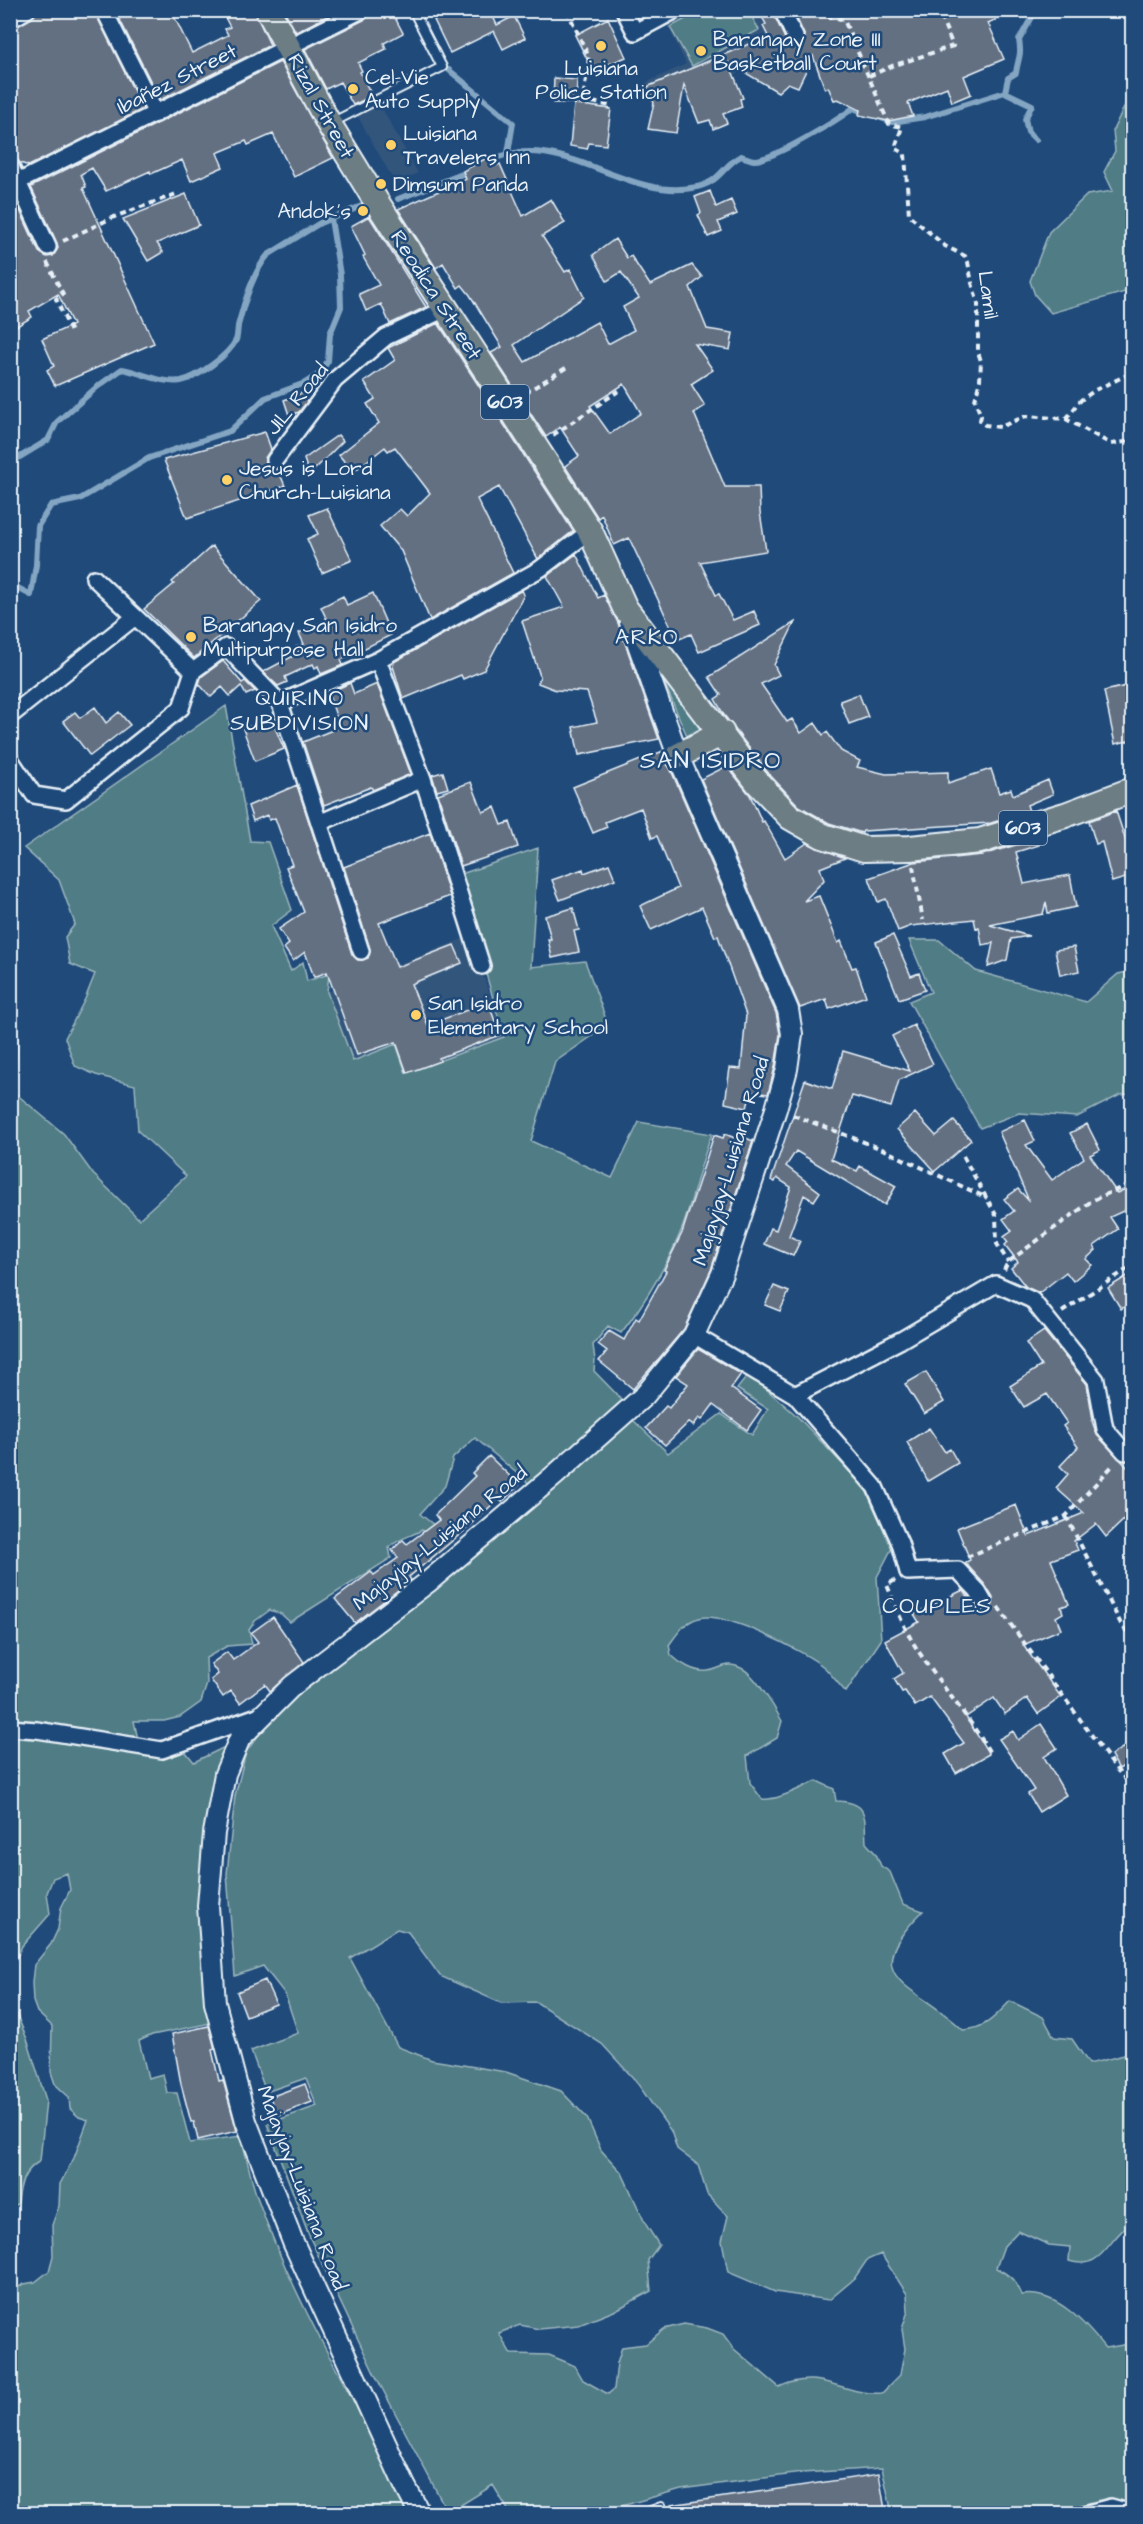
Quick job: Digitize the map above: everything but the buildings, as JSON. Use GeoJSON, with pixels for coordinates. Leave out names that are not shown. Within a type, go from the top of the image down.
{"type":"FeatureCollection","features":[{"type":"Feature","properties":{"kind":"main road","name":"Rizal Street"},"geometry":{"type":"LineString","coordinates":[[268,10],[329,124],[376,201]]}},
{"type":"Feature","properties":{"kind":"main road","name":"Reodica Street"},"geometry":{"type":"LineString","coordinates":[[376,201],[590,531],[625,608],[758,783],[790,817],[823,836],[864,849],[910,848]]}},
{"type":"Feature","properties":{"kind":"main road"},"geometry":{"type":"LineString","coordinates":[[678,756],[722,733]]}},
{"type":"Feature","properties":{"kind":"main road","name":"603"},"geometry":{"type":"LineString","coordinates":[[910,848],[980,841],[1065,815],[1132,790]]}},
{"type":"Feature","properties":{"kind":"street"},"geometry":{"type":"LineString","coordinates":[[10,20],[27,10]]}},
{"type":"Feature","properties":{"kind":"street"},"geometry":{"type":"LineString","coordinates":[[104,10],[156,114]]}},
{"type":"Feature","properties":{"kind":"street","name":"Ibañez Street"},"geometry":{"type":"LineString","coordinates":[[15,184],[362,10]]}},
{"type":"Feature","properties":{"kind":"street"},"geometry":{"type":"LineString","coordinates":[[624,10],[635,32],[675,10]]}},
{"type":"Feature","properties":{"kind":"street"},"geometry":{"type":"LineString","coordinates":[[782,10],[795,37]]}},
{"type":"Feature","properties":{"kind":"street"},"geometry":{"type":"LineString","coordinates":[[10,165],[15,184],[48,248]]}},
{"type":"Feature","properties":{"kind":"street","name":"JIL Road"},"geometry":{"type":"LineString","coordinates":[[275,460],[335,380],[386,337],[445,309]]}},
{"type":"Feature","properties":{"kind":"street"},"geometry":{"type":"LineString","coordinates":[[280,703],[378,660],[540,569],[590,531]]}},
{"type":"Feature","properties":{"kind":"street"},"geometry":{"type":"LineString","coordinates":[[93,578],[193,671]]}},
{"type":"Feature","properties":{"kind":"street","name":"Majayjay-Luisiana Road"},"geometry":{"type":"LineString","coordinates":[[420,2514],[292,2242],[246,2121],[215,2002],[208,1906],[214,1833],[225,1774],[240,1738],[292,1686],[428,1582],[555,1475],[645,1395],[694,1335],[722,1274],[776,1108],[787,1069],[792,1034],[788,1010],[678,756],[625,608]]}},
{"type":"Feature","properties":{"kind":"street"},"geometry":{"type":"LineString","coordinates":[[10,716],[135,617]]}},
{"type":"Feature","properties":{"kind":"street"},"geometry":{"type":"LineString","coordinates":[[10,759],[34,795],[66,800],[181,708],[193,671],[226,647],[280,703],[361,951]]}},
{"type":"Feature","properties":{"kind":"street"},"geometry":{"type":"LineString","coordinates":[[378,660],[423,779],[482,966]]}},
{"type":"Feature","properties":{"kind":"street"},"geometry":{"type":"LineString","coordinates":[[319,823],[423,779]]}},
{"type":"Feature","properties":{"kind":"street"},"geometry":{"type":"LineString","coordinates":[[795,1395],[902,1340],[996,1284],[1032,1300],[1096,1380],[1105,1429],[1125,1452]]}},
{"type":"Feature","properties":{"kind":"street"},"geometry":{"type":"LineString","coordinates":[[694,1335],[795,1395],[875,1487],[900,1543],[908,1572],[958,1570],[984,1602]]}},
{"type":"Feature","properties":{"kind":"street"},"geometry":{"type":"LineString","coordinates":[[10,1728],[37,1730],[162,1750],[265,1713]]}},
{"type":"Feature","properties":{"kind":"street"},"geometry":{"type":"LineString","coordinates":[[1084,2514],[1112,2507],[1132,2513]]}},
{"type":"Feature","properties":{"kind":"lane"},"geometry":{"type":"LineString","coordinates":[[329,124],[442,67],[412,10]]}},
{"type":"Feature","properties":{"kind":"lane"},"geometry":{"type":"LineString","coordinates":[[643,2514],[662,2507]]}},
{"type":"Feature","properties":{"kind":"path"},"geometry":{"type":"LineString","coordinates":[[567,10],[589,57],[582,100],[611,106]]}},
{"type":"Feature","properties":{"kind":"path","name":"Lamil"},"geometry":{"type":"LineString","coordinates":[[819,10],[821,14],[844,20],[889,124],[902,127],[895,148],[905,154],[909,215],[945,246],[965,256],[968,262],[978,304],[978,352],[981,371],[975,400],[981,416],[980,420],[985,425],[1000,427],[1026,416],[1066,419],[1111,444],[1132,441]]}},
{"type":"Feature","properties":{"kind":"path"},"geometry":{"type":"LineString","coordinates":[[869,76],[953,46],[938,10]]}},
{"type":"Feature","properties":{"kind":"path"},"geometry":{"type":"LineString","coordinates":[[71,332],[56,299],[63,294],[41,249],[48,248],[114,217],[179,193]]}},
{"type":"Feature","properties":{"kind":"path"},"geometry":{"type":"LineString","coordinates":[[507,405],[569,366]]}},
{"type":"Feature","properties":{"kind":"path"},"geometry":{"type":"LineString","coordinates":[[1066,419],[1081,400],[1095,390],[1127,375],[1132,366]]}},
{"type":"Feature","properties":{"kind":"path"},"geometry":{"type":"LineString","coordinates":[[535,447],[620,390]]}},
{"type":"Feature","properties":{"kind":"path"},"geometry":{"type":"LineString","coordinates":[[910,848],[923,920]]}},
{"type":"Feature","properties":{"kind":"path"},"geometry":{"type":"LineString","coordinates":[[776,1108],[882,1149],[987,1198]]}},
{"type":"Feature","properties":{"kind":"path"},"geometry":{"type":"LineString","coordinates":[[963,1156],[996,1215],[997,1244],[1008,1262]]}},
{"type":"Feature","properties":{"kind":"path"},"geometry":{"type":"LineString","coordinates":[[996,1284],[1008,1262],[1094,1200],[1132,1183]]}},
{"type":"Feature","properties":{"kind":"path"},"geometry":{"type":"LineString","coordinates":[[1049,1321],[1132,1266]]}},
{"type":"Feature","properties":{"kind":"path"},"geometry":{"type":"LineString","coordinates":[[958,1570],[962,1560],[1066,1516],[1125,1452]]}},
{"type":"Feature","properties":{"kind":"path"},"geometry":{"type":"LineString","coordinates":[[1066,1516],[1122,1626],[1132,1637]]}},
{"type":"Feature","properties":{"kind":"path"},"geometry":{"type":"LineString","coordinates":[[908,1572],[887,1585],[902,1623],[916,1649],[974,1726],[990,1753]]}},
{"type":"Feature","properties":{"kind":"path"},"geometry":{"type":"LineString","coordinates":[[984,1602],[992,1599],[1117,1770],[1132,1786]]}},
{"type":"Feature","properties":{"kind":"shaded area"},"geometry":{"type":"Polygon","coordinates":[[[630,11],[781,11],[793,37],[768,48],[772,58],[655,110],[643,84],[686,64],[663,16],[639,28],[630,11]]]}},
{"type":"Feature","properties":{"kind":"shaded area"},"geometry":{"type":"Polygon","coordinates":[[[379,103],[418,173],[396,185],[357,115],[379,103]]]}},
{"type":"Feature","properties":{"kind":"shaded area","name":"San Isidro Elementary School"},"geometry":{"type":"Polygon","coordinates":[[[470,936],[504,1037],[406,1074],[353,1062],[327,992],[470,936]]]}},
{"type":"Feature","properties":{"kind":"green space","name":"Barangay Zone III Basketball Court"},"geometry":{"type":"Polygon","coordinates":[[[748,10],[759,30],[692,66],[670,27],[701,11],[748,10]]]}},
{"type":"Feature","properties":{"kind":"green space"},"geometry":{"type":"Polygon","coordinates":[[[1132,91],[1132,290],[1051,313],[1035,295],[1030,281],[1049,232],[1087,195],[1113,191],[1104,172],[1115,151],[1113,130],[1132,91]]]}},
{"type":"Feature","properties":{"kind":"green space"},"geometry":{"type":"Polygon","coordinates":[[[650,649],[707,725],[687,736],[650,649]]]}},
{"type":"Feature","properties":{"kind":"green space"},"geometry":{"type":"Polygon","coordinates":[[[226,706],[250,841],[268,842],[292,910],[271,926],[291,971],[303,962],[307,981],[329,974],[327,992],[353,1061],[396,1044],[406,1073],[504,1037],[458,875],[538,848],[531,967],[585,961],[608,1025],[555,1062],[531,1141],[612,1178],[639,1122],[712,1134],[683,1226],[656,1282],[621,1333],[608,1326],[593,1345],[594,1371],[627,1405],[532,1486],[475,1438],[453,1458],[445,1486],[420,1514],[434,1525],[427,1533],[422,1530],[389,1547],[391,1558],[290,1622],[281,1614],[270,1610],[255,1621],[249,1630],[252,1644],[227,1646],[206,1658],[207,1684],[201,1702],[180,1717],[164,1721],[134,1721],[141,1754],[185,1751],[194,1762],[233,1743],[208,1829],[216,2022],[152,2035],[139,2041],[148,2078],[163,2074],[167,2093],[177,2093],[190,2143],[241,2136],[256,2194],[290,2276],[329,2357],[414,2513],[11,2513],[11,2291],[24,2284],[35,2282],[49,2271],[53,2256],[52,2225],[59,2206],[60,2184],[74,2158],[88,2120],[79,2117],[70,2109],[69,2097],[55,2084],[51,2072],[52,2026],[37,2012],[33,2001],[34,1965],[51,1944],[58,1929],[61,1908],[70,1890],[67,1873],[53,1878],[47,1893],[50,1914],[22,1946],[11,1969],[11,1024],[18,1036],[15,1093],[64,1134],[93,1174],[139,1219],[186,1176],[138,1131],[135,1085],[96,1075],[75,1066],[65,1038],[95,974],[70,964],[65,937],[75,924],[59,880],[24,848],[226,706]]]}},
{"type":"Feature","properties":{"kind":"green space"},"geometry":{"type":"Polygon","coordinates":[[[909,940],[939,940],[976,971],[1086,1002],[1118,974],[1132,971],[1132,1094],[1120,1095],[1077,1117],[1019,1113],[980,1128],[909,1001],[931,992],[909,940]]]}},
{"type":"Feature","properties":{"kind":"green space"},"geometry":{"type":"Polygon","coordinates":[[[749,1374],[797,1416],[865,1488],[892,1548],[877,1577],[881,1640],[846,1692],[825,1668],[801,1652],[764,1634],[726,1620],[711,1617],[689,1622],[669,1645],[671,1655],[693,1669],[703,1671],[728,1665],[737,1666],[748,1672],[770,1700],[782,1721],[777,1738],[747,1756],[750,1783],[762,1799],[782,1796],[817,1781],[834,1789],[836,1801],[855,1804],[860,1808],[865,1819],[866,1843],[876,1854],[881,1866],[890,1872],[903,1904],[923,1911],[902,1934],[893,1953],[892,1967],[899,1979],[911,1990],[963,2030],[984,2024],[995,2017],[1010,2001],[1043,2017],[1054,2037],[1072,2039],[1089,2064],[1132,2053],[1132,2223],[1098,2257],[1090,2262],[1081,2263],[1069,2261],[1070,2247],[1049,2245],[1018,2231],[1004,2246],[996,2268],[1012,2279],[1022,2295],[1046,2298],[1069,2310],[1105,2348],[1129,2344],[1132,2340],[1132,2513],[892,2513],[882,2468],[802,2473],[681,2489],[594,2514],[510,2513],[493,2485],[448,2513],[374,2373],[310,2238],[267,2124],[317,2106],[306,2078],[266,2092],[251,2051],[298,2033],[285,1994],[263,1966],[235,1976],[227,1874],[235,1796],[246,1752],[279,1708],[496,1536],[633,1420],[668,1453],[721,1414],[752,1435],[768,1409],[737,1389],[749,1374]],[[397,1929],[350,1958],[398,2047],[432,2060],[506,2072],[561,2091],[587,2118],[601,2150],[622,2173],[646,2225],[659,2245],[648,2260],[651,2291],[614,2311],[579,2325],[539,2329],[520,2325],[499,2333],[511,2354],[549,2355],[566,2362],[575,2366],[583,2380],[608,2394],[614,2389],[617,2363],[622,2347],[646,2344],[664,2329],[684,2324],[707,2328],[723,2334],[734,2349],[779,2387],[807,2380],[820,2381],[855,2391],[882,2393],[900,2375],[905,2349],[902,2329],[908,2311],[907,2294],[881,2254],[867,2260],[854,2279],[829,2300],[775,2292],[728,2272],[722,2241],[728,2216],[707,2194],[698,2165],[677,2149],[671,2131],[635,2080],[602,2044],[536,2002],[501,2003],[440,1976],[408,1932],[397,1929]]]}},
{"type":"Feature","properties":{"kind":"green space"},"geometry":{"type":"Polygon","coordinates":[[[11,2001],[27,2039],[46,2100],[40,2161],[26,2174],[21,2184],[18,2203],[11,2210],[11,2001]]]}},
{"type":"Feature","properties":{"kind":"waterway"},"geometry":{"type":"LineString","coordinates":[[1005,92],[1008,78],[1016,73],[1020,54],[1019,40],[1036,10]]}},
{"type":"Feature","properties":{"kind":"waterway"},"geometry":{"type":"LineString","coordinates":[[449,70],[513,123],[508,153]]}},
{"type":"Feature","properties":{"kind":"waterway"},"geometry":{"type":"LineString","coordinates":[[878,117],[892,122],[925,117],[1005,92],[1032,105],[1025,119],[1028,132],[1036,140]]}},
{"type":"Feature","properties":{"kind":"waterway"},"geometry":{"type":"LineString","coordinates":[[487,162],[514,153],[540,153],[566,158],[644,185],[670,189],[697,187],[712,181],[741,156],[753,160],[775,154],[853,108],[866,113]]}},
{"type":"Feature","properties":{"kind":"waterway"},"geometry":{"type":"LineString","coordinates":[[398,199],[470,171]]}},
{"type":"Feature","properties":{"kind":"waterway"},"geometry":{"type":"LineString","coordinates":[[10,463],[48,440],[57,422],[97,387],[122,369],[159,379],[181,381],[212,365],[227,352],[236,340],[238,324],[251,286],[268,255],[320,223],[369,203]]}},
{"type":"Feature","properties":{"kind":"waterway"},"geometry":{"type":"LineString","coordinates":[[10,584],[31,595],[36,565],[38,526],[51,505],[80,499],[149,458],[230,431],[265,398],[305,383],[319,374],[328,361],[330,334],[341,307],[340,275],[331,219]]}},
{"type":"Feature","properties":{"kind":"place","name":"Luisiana Police Station"},"geometry":{"type":"Point","coordinates":[601,46]}},
{"type":"Feature","properties":{"kind":"place","name":"Barangay Zone III Basketball Court"},"geometry":{"type":"Point","coordinates":[701,51]}},
{"type":"Feature","properties":{"kind":"place","name":"Cel-Vie Auto Supply"},"geometry":{"type":"Point","coordinates":[353,89]}},
{"type":"Feature","properties":{"kind":"place","name":"Luisiana Travelers Inn"},"geometry":{"type":"Point","coordinates":[391,145]}},
{"type":"Feature","properties":{"kind":"place","name":"Dimsum Panda"},"geometry":{"type":"Point","coordinates":[381,184]}},
{"type":"Feature","properties":{"kind":"place","name":"Andok's"},"geometry":{"type":"Point","coordinates":[363,211]}},
{"type":"Feature","properties":{"kind":"place","name":"Jesus is Lord Church-Luisiana"},"geometry":{"type":"Point","coordinates":[227,480]}},
{"type":"Feature","properties":{"kind":"place","name":"Barangay San Isidro Multipurpose Hall"},"geometry":{"type":"Point","coordinates":[191,637]}},
{"type":"Feature","properties":{"kind":"place","name":"San Isidro Elementary School"},"geometry":{"type":"Point","coordinates":[416,1015]}},
{"type":"Feature","properties":{"kind":"district","name":"ARKO"},"geometry":{"type":"Point","coordinates":[647,637]}},
{"type":"Feature","properties":{"kind":"district","name":"QUIRINO SUBDIVISION"},"geometry":{"type":"Point","coordinates":[300,710]}},
{"type":"Feature","properties":{"kind":"district","name":"SAN ISIDRO"},"geometry":{"type":"Point","coordinates":[711,761]}},
{"type":"Feature","properties":{"kind":"district","name":"COUPLES"},"geometry":{"type":"Point","coordinates":[937,1606]}}]}
